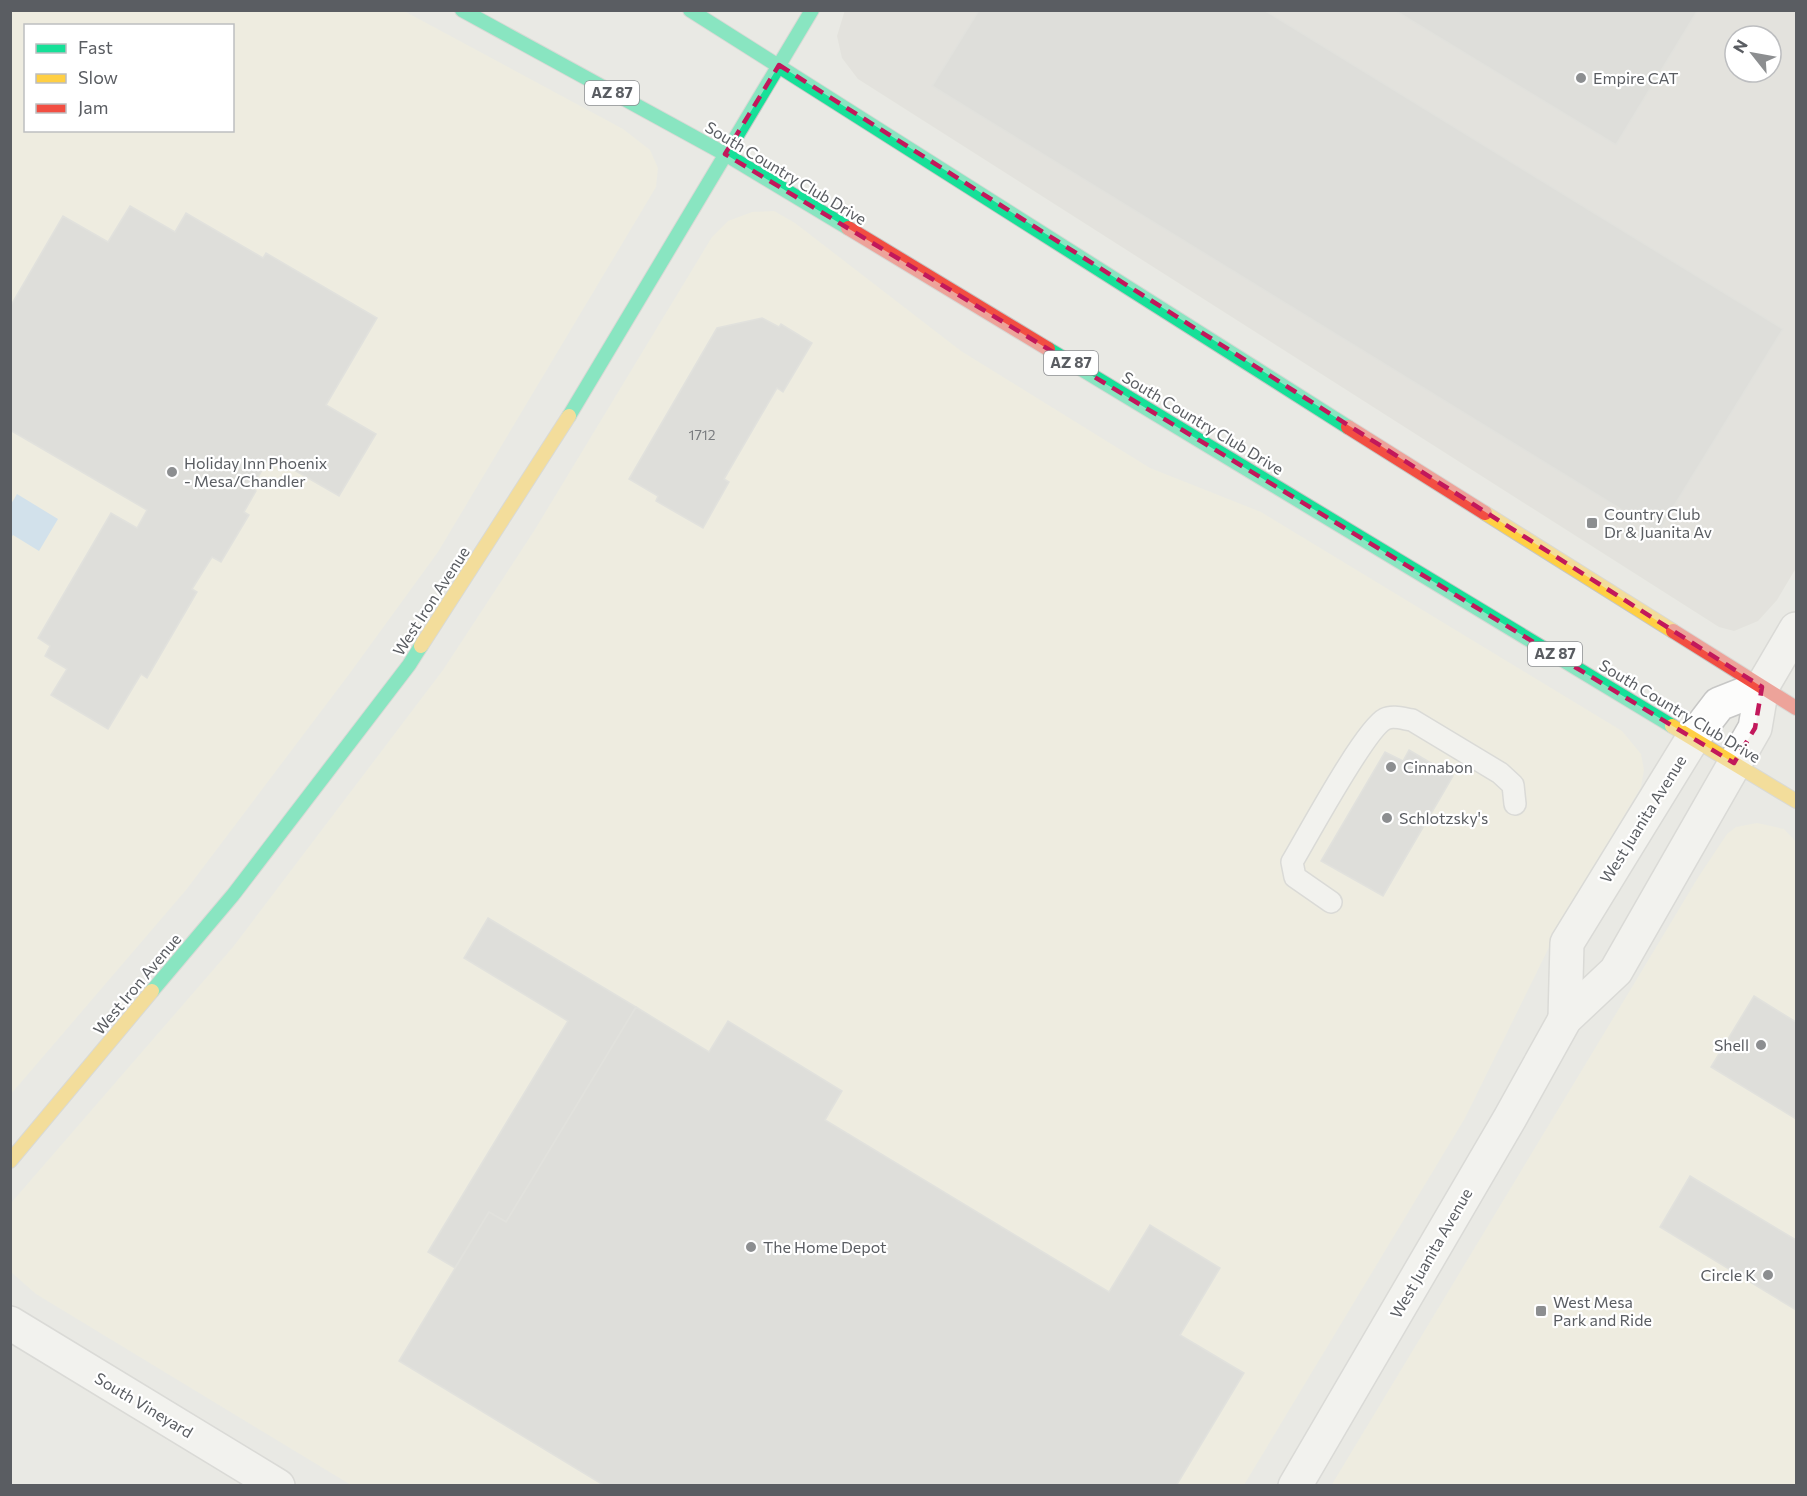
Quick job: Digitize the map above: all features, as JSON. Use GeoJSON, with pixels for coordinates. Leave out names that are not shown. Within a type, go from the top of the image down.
{"type":"FeatureCollection","features":[{"type":"Feature","properties":{"kind":"main road","name":"South Country Club Drive"},"geometry":{"type":"LineString","coordinates":[[462,10],[724,154],[1797,801]]}},
{"type":"Feature","properties":{"kind":"main road"},"geometry":{"type":"LineString","coordinates":[[690,10],[1271,379],[1797,708]]}},
{"type":"Feature","properties":{"kind":"main road","name":"West Iron Avenue"},"geometry":{"type":"LineString","coordinates":[[10,1161],[233,895],[409,665],[556,437],[812,10]]}},
{"type":"Feature","properties":{"kind":"street","name":"West Juanita Avenue"},"geometry":{"type":"LineString","coordinates":[[1295,1485],[1510,1118],[1565,1019],[1616,971],[1755,728],[1762,687],[1797,629]]}},
{"type":"Feature","properties":{"kind":"street","name":"West Juanita Avenue"},"geometry":{"type":"LineString","coordinates":[[1565,1019],[1567,943],[1693,738],[1719,705],[1762,687]]}},
{"type":"Feature","properties":{"kind":"street","name":"South Vineyard"},"geometry":{"type":"LineString","coordinates":[[10,1323],[278,1485]]}},
{"type":"Feature","properties":{"kind":"lane"},"geometry":{"type":"LineString","coordinates":[[1331,902],[1295,877],[1292,862],[1366,739],[1385,719],[1396,717],[1412,720],[1500,773],[1513,785],[1515,804]]}},
{"type":"Feature","properties":{"kind":"highlighted area"},"geometry":{"type":"Polygon","coordinates":[[[779,65],[1762,687],[1755,728],[1734,763],[725,154],[779,65]]]}},
{"type":"Feature","properties":{"kind":"shaded area"},"geometry":{"type":"Polygon","coordinates":[[[845,10],[1796,11],[1796,568],[1777,600],[1758,621],[1734,631],[1719,627],[858,79],[842,58],[837,36],[845,10]]]}},
{"type":"Feature","properties":{"kind":"shaded area"},"geometry":{"type":"Polygon","coordinates":[[[11,11],[404,11],[623,129],[650,150],[658,168],[656,187],[438,552],[186,890],[11,1094],[11,11]]]}},
{"type":"Feature","properties":{"kind":"shaded area"},"geometry":{"type":"Polygon","coordinates":[[[774,211],[795,223],[961,351],[1150,468],[1261,512],[1622,731],[1641,754],[1644,770],[1641,787],[1559,927],[1465,1118],[1244,1485],[351,1485],[36,1294],[11,1272],[11,1203],[233,947],[443,670],[534,531],[712,237],[728,221],[752,212],[774,211]]]}},
{"type":"Feature","properties":{"kind":"shaded area"},"geometry":{"type":"Polygon","coordinates":[[[1757,823],[1784,829],[1796,842],[1796,1485],[1331,1486],[1699,876],[1727,834],[1736,827],[1757,823]]]}},
{"type":"Feature","properties":{"kind":"water"},"geometry":{"type":"Polygon","coordinates":[[[17,494],[58,519],[39,551],[13,535],[11,538],[11,504],[17,494]]]}},
{"type":"Feature","properties":{"kind":"building"},"geometry":{"type":"Polygon","coordinates":[[[979,10],[1264,10],[1783,329],[1658,532],[932,86],[979,10]]]}},
{"type":"Feature","properties":{"kind":"building","name":"Empire CAT"},"geometry":{"type":"Polygon","coordinates":[[[1394,10],[1698,10],[1616,145],[1394,10]]]}},
{"type":"Feature","properties":{"kind":"building","name":"Holiday Inn Phoenix - Mesa/Chandler"},"geometry":{"type":"Polygon","coordinates":[[[130,206],[175,232],[186,213],[263,258],[266,253],[377,318],[326,405],[376,434],[339,496],[270,456],[252,488],[256,491],[244,512],[249,515],[221,562],[212,557],[192,589],[197,592],[147,678],[141,674],[108,729],[51,695],[67,669],[45,656],[50,646],[38,638],[111,513],[137,528],[147,510],[10,430],[10,307],[63,216],[108,242],[130,206]]]}},
{"type":"Feature","properties":{"kind":"building"},"geometry":{"type":"Polygon","coordinates":[[[762,318],[779,327],[781,324],[812,343],[783,392],[777,388],[724,479],[729,482],[703,528],[656,501],[658,496],[629,479],[717,328],[762,318]]]}},
{"type":"Feature","properties":{"kind":"building","name":"Schlotzsky's"},"geometry":{"type":"Polygon","coordinates":[[[1409,750],[1453,776],[1383,896],[1321,861],[1385,752],[1403,761],[1409,750]]]}},
{"type":"Feature","properties":{"kind":"building"},"geometry":{"type":"Polygon","coordinates":[[[488,918],[636,1007],[506,1222],[489,1212],[455,1268],[428,1252],[568,1021],[464,958],[488,918]]]}},
{"type":"Feature","properties":{"kind":"building","name":"Shell"},"geometry":{"type":"Polygon","coordinates":[[[1754,996],[1796,1022],[1796,1119],[1711,1067],[1754,996]]]}},
{"type":"Feature","properties":{"kind":"building","name":"The Home Depot"},"geometry":{"type":"Polygon","coordinates":[[[636,1007],[709,1052],[728,1021],[842,1091],[825,1120],[1109,1292],[1150,1225],[1220,1268],[1180,1335],[1244,1373],[1176,1486],[605,1486],[399,1361],[489,1212],[506,1222],[636,1007]]]}},
{"type":"Feature","properties":{"kind":"building","name":"Circle K"},"geometry":{"type":"Polygon","coordinates":[[[1690,1176],[1796,1240],[1796,1310],[1660,1227],[1690,1176]]]}},
{"type":"Feature","properties":{"kind":"traffic: fast"},"geometry":{"type":"LineString","coordinates":[[462,10],[725,154],[848,228]]}},
{"type":"Feature","properties":{"kind":"traffic: fast"},"geometry":{"type":"LineString","coordinates":[[690,10],[1348,427]]}},
{"type":"Feature","properties":{"kind":"traffic: fast"},"geometry":{"type":"LineString","coordinates":[[569,416],[812,10]]}},
{"type":"Feature","properties":{"kind":"traffic: fast"},"geometry":{"type":"LineString","coordinates":[[1048,349],[1672,726]]}},
{"type":"Feature","properties":{"kind":"traffic: fast"},"geometry":{"type":"LineString","coordinates":[[152,991],[233,895],[409,665],[421,646]]}},
{"type":"Feature","properties":{"kind":"traffic: slow"},"geometry":{"type":"LineString","coordinates":[[421,646],[569,416]]}},
{"type":"Feature","properties":{"kind":"traffic: slow"},"geometry":{"type":"LineString","coordinates":[[1485,513],[1673,631]]}},
{"type":"Feature","properties":{"kind":"traffic: slow"},"geometry":{"type":"LineString","coordinates":[[1672,726],[1796,801]]}},
{"type":"Feature","properties":{"kind":"traffic: slow"},"geometry":{"type":"LineString","coordinates":[[10,1161],[152,991]]}},
{"type":"Feature","properties":{"kind":"traffic: jam"},"geometry":{"type":"LineString","coordinates":[[848,228],[1048,349]]}},
{"type":"Feature","properties":{"kind":"traffic: jam"},"geometry":{"type":"LineString","coordinates":[[1348,427],[1485,513]]}},
{"type":"Feature","properties":{"kind":"traffic: jam"},"geometry":{"type":"LineString","coordinates":[[1673,631],[1796,708]]}},
{"type":"Feature","properties":{"kind":"place","name":"Empire CAT"},"geometry":{"type":"Point","coordinates":[1581,78]}},
{"type":"Feature","properties":{"kind":"place","name":"Holiday Inn Phoenix - Mesa/Chandler"},"geometry":{"type":"Point","coordinates":[172,472]}},
{"type":"Feature","properties":{"kind":"place","name":"Country Club Dr & Juanita Av"},"geometry":{"type":"Point","coordinates":[1592,523]}},
{"type":"Feature","properties":{"kind":"place","name":"Cinnabon"},"geometry":{"type":"Point","coordinates":[1391,767]}},
{"type":"Feature","properties":{"kind":"place","name":"Schlotzsky's"},"geometry":{"type":"Point","coordinates":[1387,818]}},
{"type":"Feature","properties":{"kind":"place","name":"Shell"},"geometry":{"type":"Point","coordinates":[1761,1045]}},
{"type":"Feature","properties":{"kind":"place","name":"The Home Depot"},"geometry":{"type":"Point","coordinates":[751,1247]}},
{"type":"Feature","properties":{"kind":"place","name":"Circle K"},"geometry":{"type":"Point","coordinates":[1768,1275]}},
{"type":"Feature","properties":{"kind":"place","name":"West Mesa Park and Ride"},"geometry":{"type":"Point","coordinates":[1541,1311]}}]}
